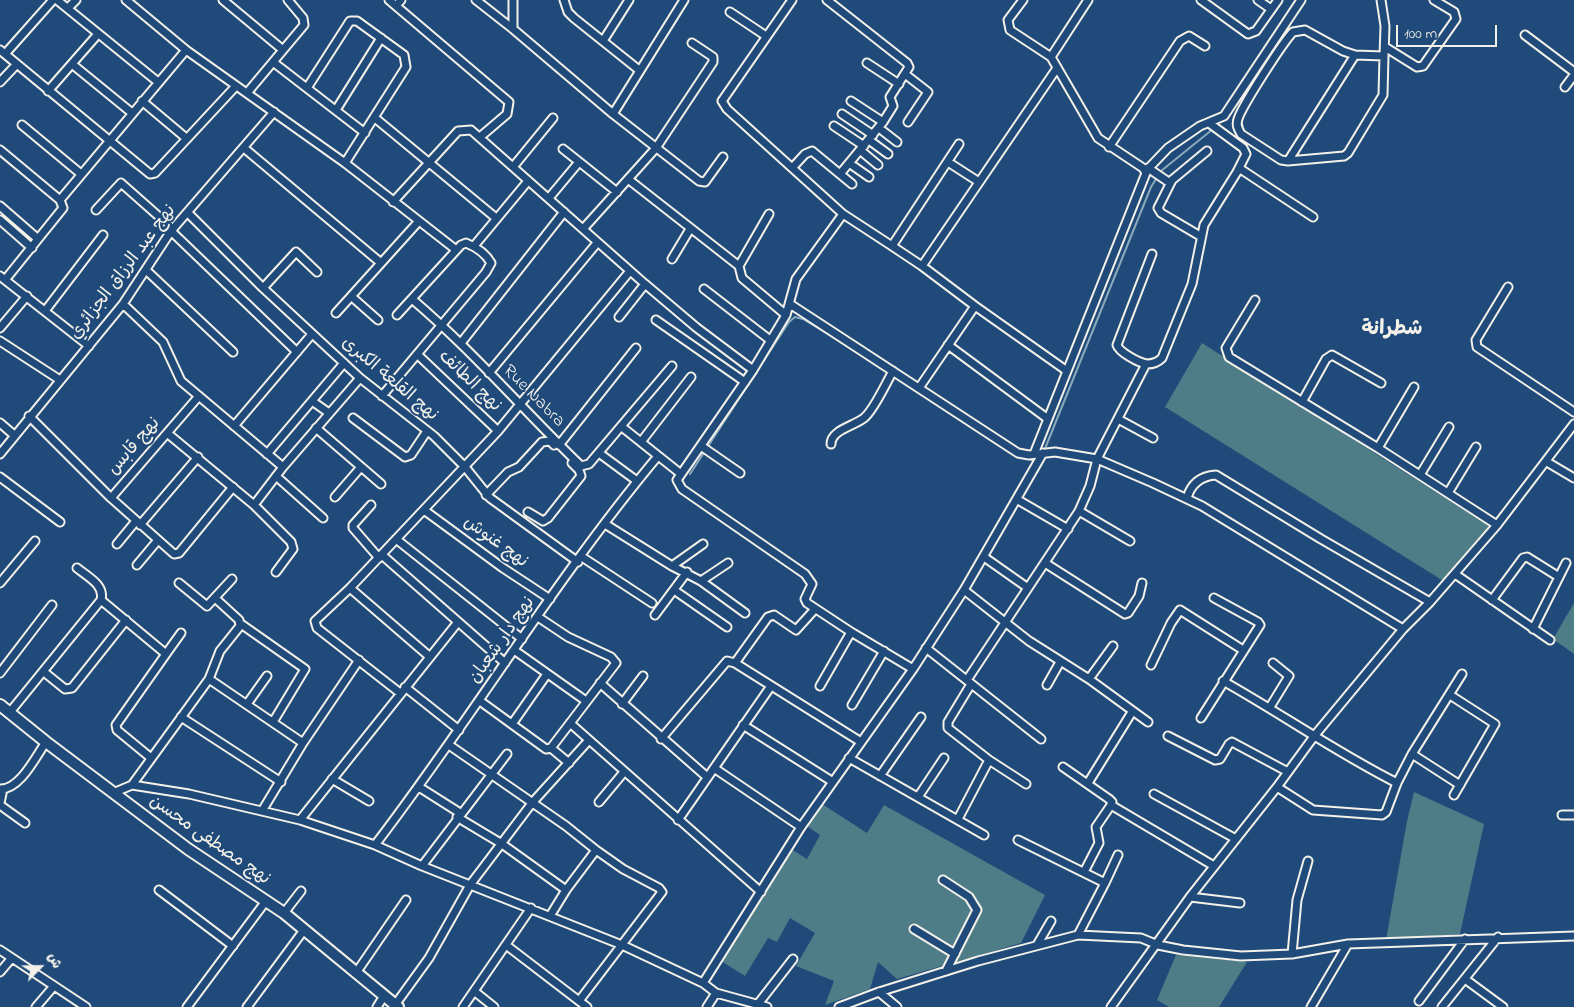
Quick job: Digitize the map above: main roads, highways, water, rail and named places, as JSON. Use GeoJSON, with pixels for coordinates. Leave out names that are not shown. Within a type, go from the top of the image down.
{"type":"FeatureCollection","features":[{"type":"Feature","properties":{"kind":"main road","name":"نهج مصطفى محسن"},"geometry":{"type":"LineString","coordinates":[[0,705],[113,794],[188,849],[284,913],[397,1006]]}},
{"type":"Feature","properties":{"kind":"waterway"},"geometry":{"type":"LineString","coordinates":[[1044,451],[1151,187],[1161,171],[1213,129]]}},
{"type":"Feature","properties":{"kind":"waterway"},"geometry":{"type":"LineString","coordinates":[[690,474],[789,322],[795,317],[803,319],[859,353]]}},
{"type":"Feature","properties":{"kind":"waterway"},"geometry":{"type":"LineString","coordinates":[[1026,457],[1031,460],[1038,458]]}},
{"type":"Feature","properties":{"kind":"district","name":"شطرانة"},"geometry":{"type":"Point","coordinates":[1392,331]}}]}
